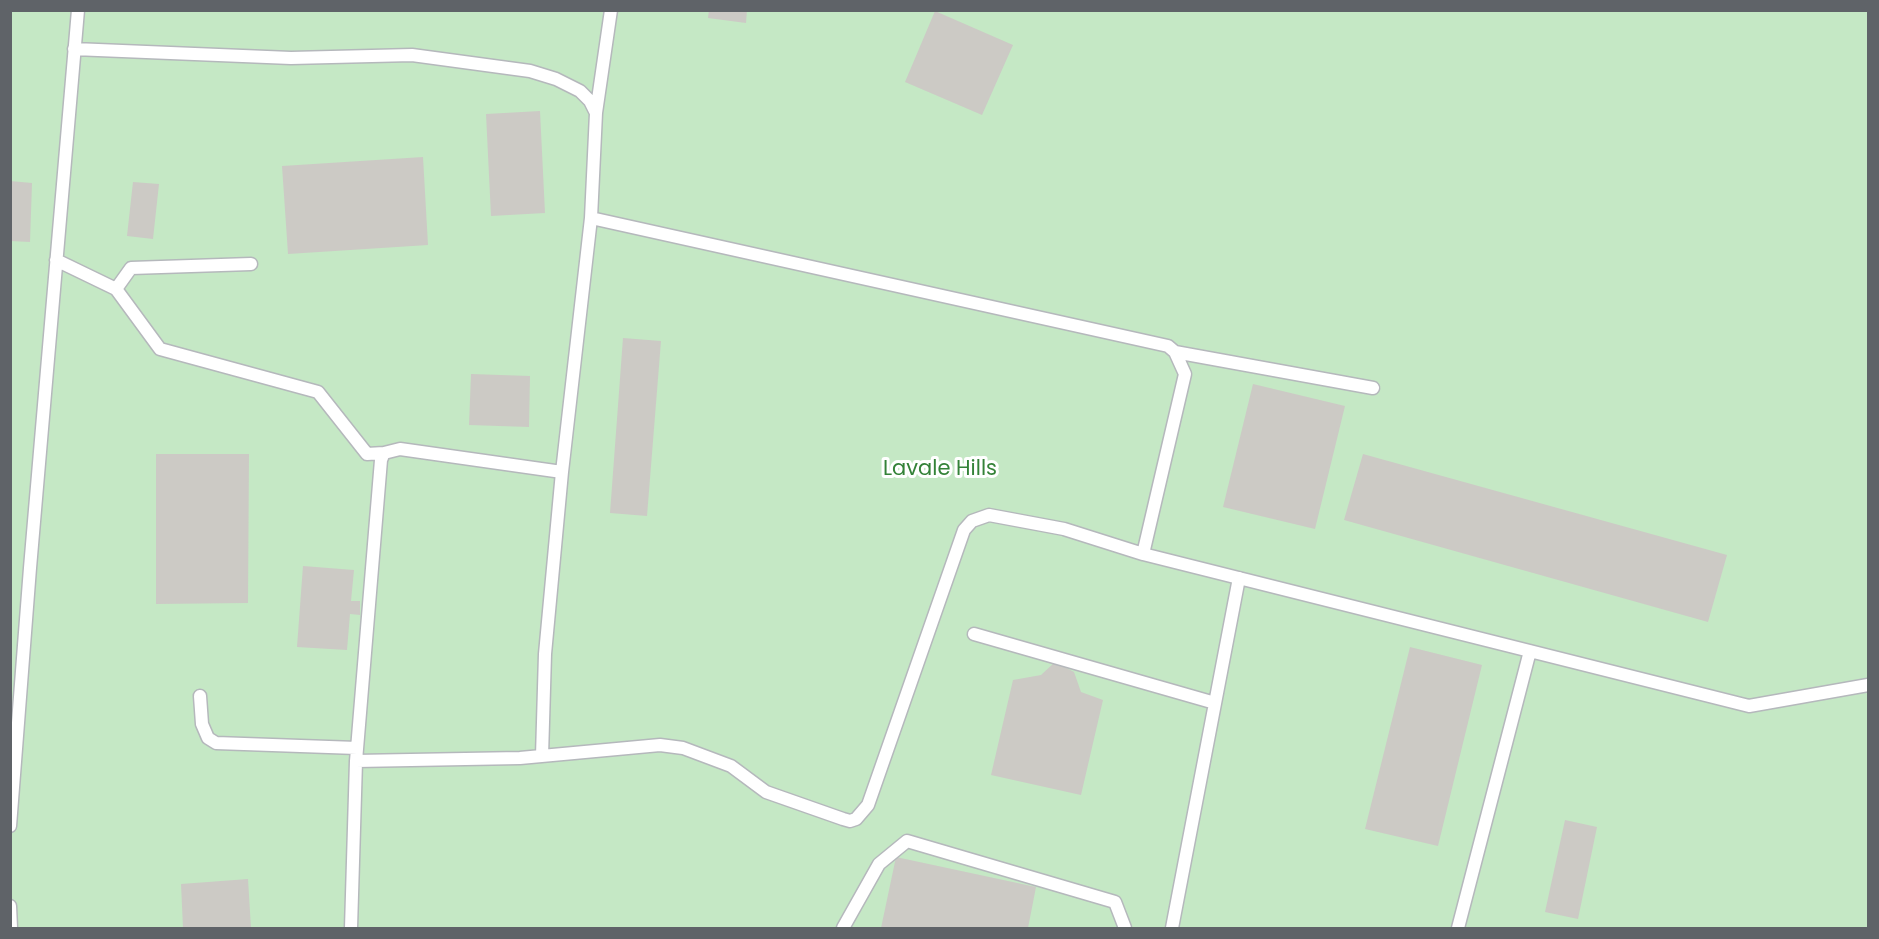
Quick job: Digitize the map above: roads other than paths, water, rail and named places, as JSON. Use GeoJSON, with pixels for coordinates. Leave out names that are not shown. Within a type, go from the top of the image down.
{"type":"FeatureCollection","features":[{"type":"Feature","properties":{"kind":"lane"},"geometry":{"type":"LineString","coordinates":[[10,826],[13,752],[78,10]]}},
{"type":"Feature","properties":{"kind":"lane"},"geometry":{"type":"LineString","coordinates":[[542,756],[545,654],[562,472],[591,218],[596,113],[611,10]]}},
{"type":"Feature","properties":{"kind":"lane"},"geometry":{"type":"LineString","coordinates":[[74,49],[291,58],[411,55],[530,71],[556,79],[580,91],[590,101],[596,113]]}},
{"type":"Feature","properties":{"kind":"lane"},"geometry":{"type":"LineString","coordinates":[[591,218],[1168,346],[1175,352],[1185,374],[1143,554]]}},
{"type":"Feature","properties":{"kind":"lane"},"geometry":{"type":"LineString","coordinates":[[56,260],[116,289],[160,349],[318,392],[367,454],[400,449],[562,472]]}},
{"type":"Feature","properties":{"kind":"lane"},"geometry":{"type":"LineString","coordinates":[[116,289],[131,268],[251,264]]}},
{"type":"Feature","properties":{"kind":"lane"},"geometry":{"type":"LineString","coordinates":[[1175,352],[1374,388]]}},
{"type":"Feature","properties":{"kind":"lane"},"geometry":{"type":"LineString","coordinates":[[351,928],[356,761],[380,467],[384,453]]}},
{"type":"Feature","properties":{"kind":"lane"},"geometry":{"type":"LineString","coordinates":[[356,761],[542,756],[660,745],[683,748],[731,766],[766,792],[843,819],[850,821],[856,819],[868,805],[964,530],[972,521],[989,515],[1064,529],[1143,554],[1749,706],[1869,685]]}},
{"type":"Feature","properties":{"kind":"lane"},"geometry":{"type":"LineString","coordinates":[[1172,928],[1239,578]]}},
{"type":"Feature","properties":{"kind":"lane"},"geometry":{"type":"LineString","coordinates":[[974,634],[1215,703]]}},
{"type":"Feature","properties":{"kind":"lane"},"geometry":{"type":"LineString","coordinates":[[1458,928],[1530,651]]}},
{"type":"Feature","properties":{"kind":"lane"},"geometry":{"type":"LineString","coordinates":[[200,696],[202,724],[208,738],[216,743],[357,748]]}},
{"type":"Feature","properties":{"kind":"lane"},"geometry":{"type":"LineString","coordinates":[[843,928],[879,864],[907,841],[1114,902],[1125,928]]}},
{"type":"Feature","properties":{"kind":"lane"},"geometry":{"type":"LineString","coordinates":[[10,906],[11,928]]}},
{"type":"Feature","properties":{"kind":"park label","name":"Lavale Hills"},"geometry":{"type":"Point","coordinates":[940,470]}}]}
